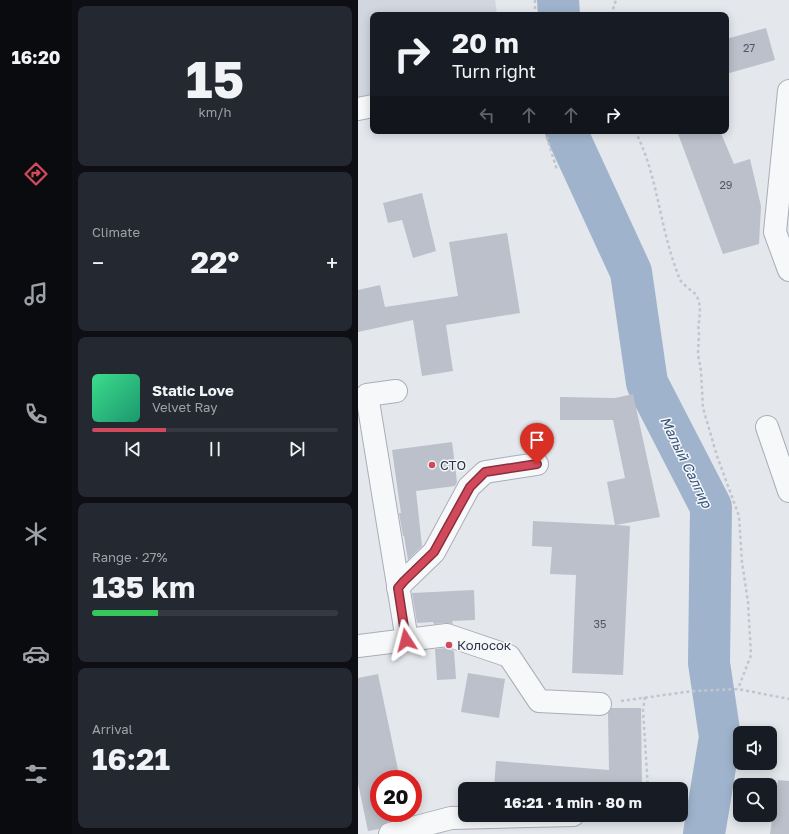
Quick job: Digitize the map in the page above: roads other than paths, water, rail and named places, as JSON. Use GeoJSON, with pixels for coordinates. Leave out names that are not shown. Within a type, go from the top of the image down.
{"type":"FeatureCollection","features":[{"type":"Feature","properties":{"kind":"lane"},"geometry":{"type":"LineString","coordinates":[[789,91],[775,232],[789,270]]}},
{"type":"Feature","properties":{"kind":"lane"},"geometry":{"type":"LineString","coordinates":[[358,109],[370,107]]}},
{"type":"Feature","properties":{"kind":"lane"},"geometry":{"type":"LineString","coordinates":[[396,391],[363,391],[406,640]]}},
{"type":"Feature","properties":{"kind":"lane"},"geometry":{"type":"LineString","coordinates":[[767,427],[789,491]]}},
{"type":"Feature","properties":{"kind":"lane"},"geometry":{"type":"LineString","coordinates":[[398,588],[434,552],[470,487],[485,472],[537,464]]}},
{"type":"Feature","properties":{"kind":"lane"},"geometry":{"type":"LineString","coordinates":[[358,646],[447,635],[509,656],[539,701],[600,704]]}},
{"type":"Feature","properties":{"kind":"lane"},"geometry":{"type":"LineString","coordinates":[[390,834],[451,818],[458,818]]}},
{"type":"Feature","properties":{"kind":"waterway","name":"Малый Салгир"},"geometry":{"type":"LineString","coordinates":[[558,0],[559,12]]}},
{"type":"Feature","properties":{"kind":"waterway","name":"Малый Салгир"},"geometry":{"type":"LineString","coordinates":[[567,134],[631,272],[647,383],[711,507],[709,663],[720,737],[704,834]]}},
{"type":"Feature","properties":{"kind":"place","name":"СТО"},"geometry":{"type":"Point","coordinates":[432,465]}},
{"type":"Feature","properties":{"kind":"place","name":"Колосок"},"geometry":{"type":"Point","coordinates":[449,645]}}]}
